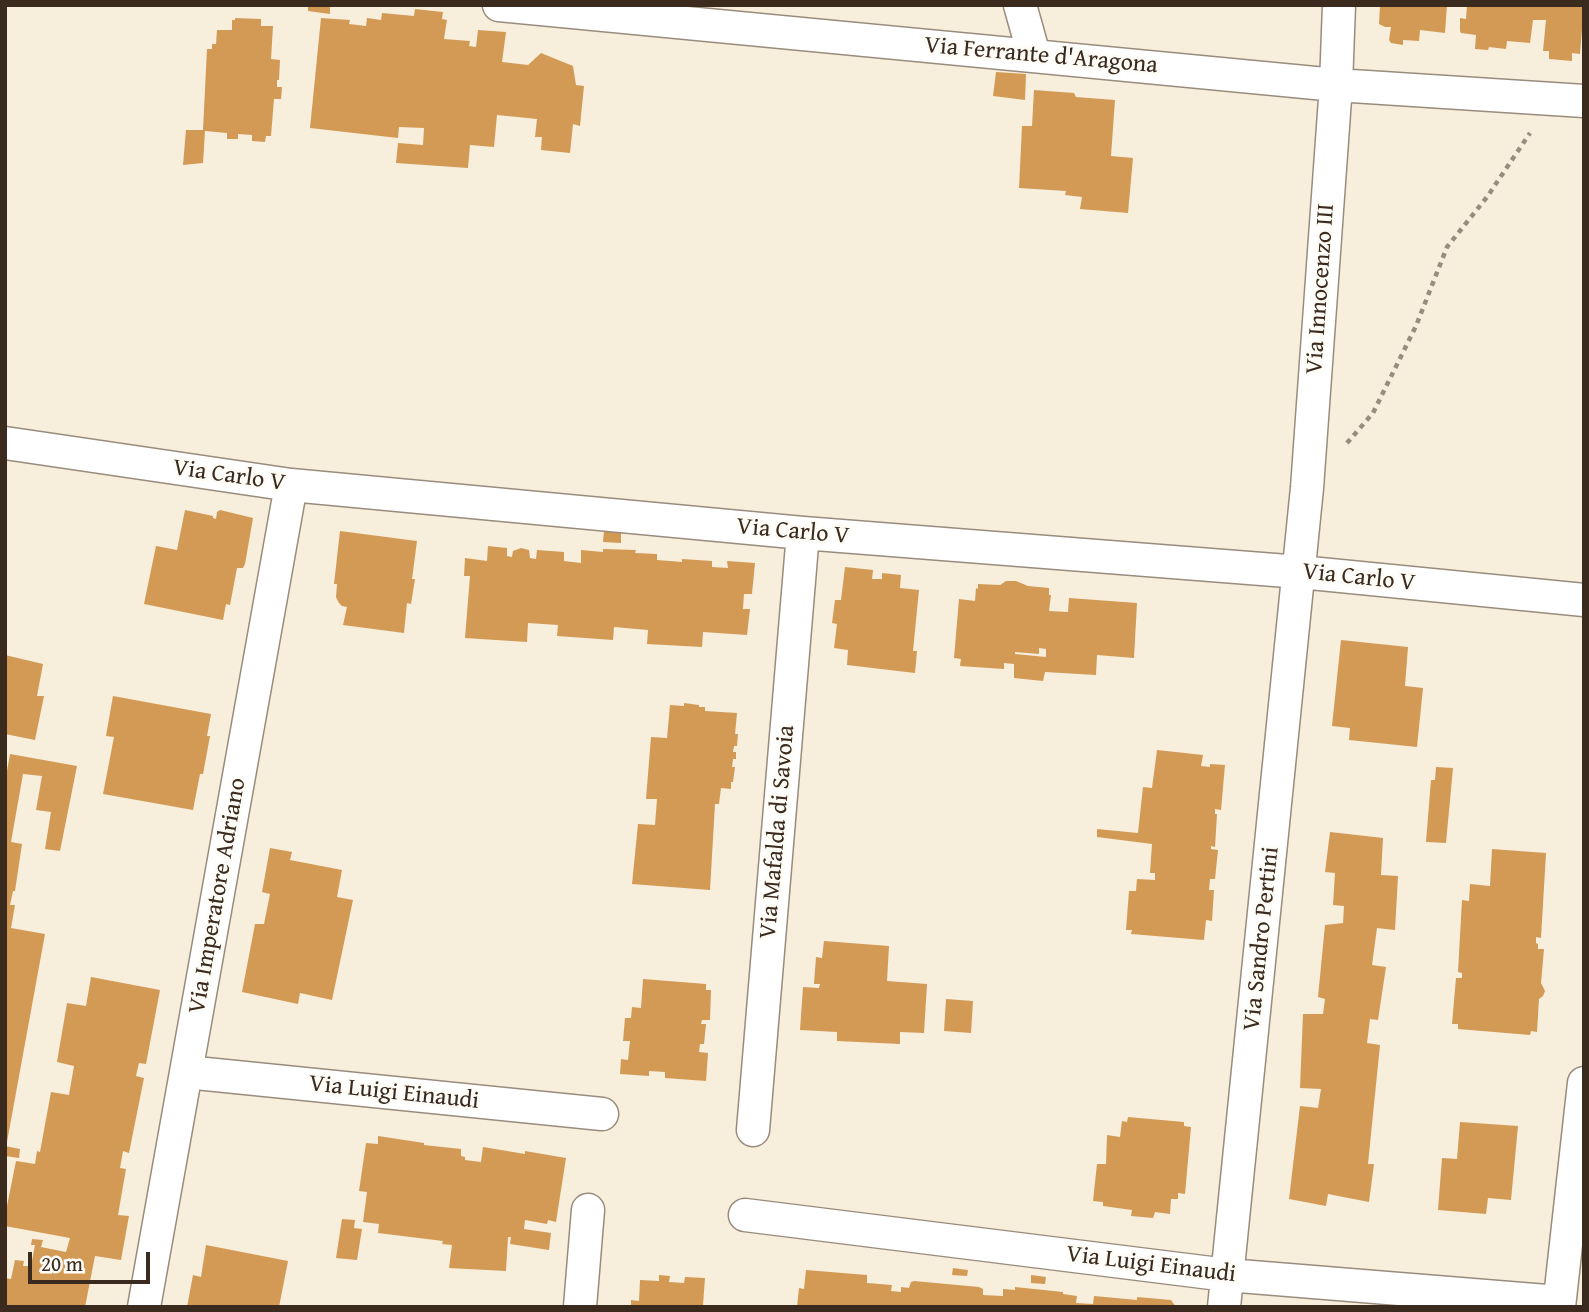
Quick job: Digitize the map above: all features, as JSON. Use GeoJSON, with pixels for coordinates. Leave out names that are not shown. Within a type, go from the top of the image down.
{"type":"FeatureCollection","features":[{"type":"Feature","properties":{"kind":"street","name":"Via Ferrante d'Aragona"},"geometry":{"type":"LineString","coordinates":[[499,5],[1336,85],[1569,100]]}},
{"type":"Feature","properties":{"kind":"street"},"geometry":{"type":"LineString","coordinates":[[1020,5],[1034,55]]}},
{"type":"Feature","properties":{"kind":"street","name":"Via Innocenzo III"},"geometry":{"type":"LineString","coordinates":[[1300,572],[1336,85],[1339,5]]}},
{"type":"Feature","properties":{"kind":"street","name":"Via Carlo V"},"geometry":{"type":"LineString","coordinates":[[5,443],[291,485],[803,533],[1300,572],[1584,600]]}},
{"type":"Feature","properties":{"kind":"street","name":"Via Imperatore Adriano"},"geometry":{"type":"LineString","coordinates":[[144,1307],[291,485]]}},
{"type":"Feature","properties":{"kind":"street","name":"Via Mafalda di Savoia"},"geometry":{"type":"LineString","coordinates":[[753,1130],[803,533]]}},
{"type":"Feature","properties":{"kind":"street","name":"Via Sandro Pertini"},"geometry":{"type":"LineString","coordinates":[[1224,1307],[1300,572]]}},
{"type":"Feature","properties":{"kind":"street","name":"Via Luigi Einaudi"},"geometry":{"type":"LineString","coordinates":[[186,1072],[602,1114]]}},
{"type":"Feature","properties":{"kind":"street"},"geometry":{"type":"LineString","coordinates":[[1559,1305],[1584,1083]]}},
{"type":"Feature","properties":{"kind":"street"},"geometry":{"type":"LineString","coordinates":[[580,1307],[588,1210]]}},
{"type":"Feature","properties":{"kind":"street","name":"Via Luigi Einaudi"},"geometry":{"type":"LineString","coordinates":[[745,1215],[1227,1275],[1559,1305]]}},
{"type":"Feature","properties":{"kind":"path"},"geometry":{"type":"LineString","coordinates":[[1307,488],[1373,413],[1416,326],[1447,247],[1569,100]]}},
{"type":"Feature","properties":{"kind":"building"},"geometry":{"type":"Polygon","coordinates":[[[308,5],[330,6],[330,14],[308,11],[308,5]]]}},
{"type":"Feature","properties":{"kind":"building"},"geometry":{"type":"Polygon","coordinates":[[[1380,5],[1447,5],[1445,33],[1420,30],[1419,41],[1403,40],[1403,45],[1391,43],[1391,27],[1379,24],[1380,5]]]}},
{"type":"Feature","properties":{"kind":"building"},"geometry":{"type":"Polygon","coordinates":[[[1467,5],[1584,5],[1580,54],[1572,53],[1572,61],[1549,59],[1549,51],[1543,51],[1546,20],[1533,20],[1530,43],[1507,41],[1506,49],[1475,49],[1476,35],[1460,31],[1460,18],[1466,19],[1467,5]]]}},
{"type":"Feature","properties":{"kind":"building"},"geometry":{"type":"Polygon","coordinates":[[[415,9],[443,12],[442,19],[447,20],[444,39],[470,41],[469,46],[476,47],[478,30],[506,32],[502,62],[528,65],[541,53],[573,66],[576,85],[584,86],[580,126],[573,124],[570,153],[541,150],[542,137],[535,137],[537,119],[497,115],[494,147],[470,145],[468,168],[396,163],[398,143],[423,145],[424,128],[399,127],[398,138],[310,128],[321,18],[350,20],[349,24],[366,26],[367,18],[381,20],[382,13],[414,16],[415,9]]]}},
{"type":"Feature","properties":{"kind":"building"},"geometry":{"type":"Polygon","coordinates":[[[261,19],[261,26],[273,26],[271,59],[280,60],[277,87],[282,87],[281,99],[274,99],[271,136],[266,136],[265,142],[252,141],[252,135],[238,134],[238,139],[227,139],[227,133],[205,131],[203,163],[183,165],[186,130],[203,130],[207,49],[212,49],[212,44],[216,44],[217,30],[232,30],[232,20],[261,19]]]}},
{"type":"Feature","properties":{"kind":"building"},"geometry":{"type":"Polygon","coordinates":[[[996,72],[1026,74],[1025,100],[993,96],[996,72]]]}},
{"type":"Feature","properties":{"kind":"building"},"geometry":{"type":"Polygon","coordinates":[[[1034,90],[1115,100],[1111,156],[1133,158],[1128,213],[1080,209],[1082,197],[1065,195],[1066,191],[1019,188],[1022,126],[1032,126],[1034,90]]]}},
{"type":"Feature","properties":{"kind":"building"},"geometry":{"type":"Polygon","coordinates":[[[185,510],[216,519],[220,510],[253,518],[245,564],[243,568],[237,568],[230,605],[226,604],[223,620],[144,604],[156,546],[177,550],[185,510]]]}},
{"type":"Feature","properties":{"kind":"building"},"geometry":{"type":"Polygon","coordinates":[[[340,531],[417,541],[412,579],[415,579],[411,604],[407,603],[404,633],[343,625],[347,607],[339,603],[336,597],[337,584],[334,584],[340,531]]]}},
{"type":"Feature","properties":{"kind":"building"},"geometry":{"type":"Polygon","coordinates":[[[604,531],[621,533],[621,543],[603,542],[604,531]]]}},
{"type":"Feature","properties":{"kind":"building"},"geometry":{"type":"Polygon","coordinates":[[[488,546],[507,548],[507,556],[512,557],[513,551],[521,548],[529,550],[530,558],[536,559],[537,550],[564,552],[564,561],[581,563],[581,550],[603,552],[603,549],[657,554],[657,560],[712,561],[712,567],[728,568],[727,561],[755,563],[752,594],[744,594],[743,609],[750,609],[747,635],[703,632],[702,647],[647,644],[648,630],[614,627],[613,640],[557,636],[558,625],[528,623],[527,642],[465,638],[470,576],[464,576],[465,558],[487,561],[488,546]]]}},
{"type":"Feature","properties":{"kind":"building"},"geometry":{"type":"Polygon","coordinates":[[[845,567],[873,570],[872,579],[882,579],[882,573],[901,575],[900,588],[919,590],[913,651],[917,651],[915,673],[847,665],[848,650],[834,648],[837,624],[832,623],[835,600],[841,600],[845,567]]]}},
{"type":"Feature","properties":{"kind":"building"},"geometry":{"type":"Polygon","coordinates":[[[1006,581],[1016,581],[1028,586],[1049,588],[1049,611],[1068,612],[1069,598],[1137,603],[1134,658],[1097,655],[1096,675],[1045,672],[1043,681],[1014,678],[1014,664],[1004,663],[1004,669],[960,666],[961,659],[954,658],[959,599],[975,601],[978,584],[1000,585],[1006,581]],[[1039,648],[1039,654],[1015,654],[1046,657],[1046,649],[1039,648]]]}},
{"type":"Feature","properties":{"kind":"building"},"geometry":{"type":"Polygon","coordinates":[[[1341,640],[1408,647],[1405,686],[1423,688],[1417,747],[1349,740],[1350,728],[1332,726],[1341,640]]]}},
{"type":"Feature","properties":{"kind":"building"},"geometry":{"type":"Polygon","coordinates":[[[5,655],[43,664],[37,696],[44,696],[35,740],[5,734],[5,655]]]}},
{"type":"Feature","properties":{"kind":"building"},"geometry":{"type":"Polygon","coordinates":[[[113,696],[211,714],[203,774],[200,774],[193,810],[103,794],[114,737],[106,736],[113,696]]]}},
{"type":"Feature","properties":{"kind":"building"},"geometry":{"type":"Polygon","coordinates":[[[684,703],[705,707],[705,711],[737,713],[735,734],[738,734],[737,746],[734,746],[733,752],[736,752],[736,759],[733,759],[733,782],[731,789],[721,788],[719,804],[715,804],[710,890],[632,884],[638,824],[655,825],[657,799],[646,799],[651,737],[667,738],[670,705],[684,706],[684,703]]]}},
{"type":"Feature","properties":{"kind":"building"},"geometry":{"type":"Polygon","coordinates":[[[1157,750],[1203,755],[1201,766],[1225,765],[1221,810],[1215,809],[1215,847],[1211,846],[1211,849],[1218,850],[1215,879],[1210,879],[1209,890],[1214,890],[1212,921],[1206,920],[1204,940],[1131,934],[1132,930],[1126,930],[1129,891],[1136,891],[1137,879],[1155,880],[1155,873],[1150,873],[1152,844],[1097,837],[1097,829],[1138,833],[1143,787],[1152,788],[1157,750]]]}},
{"type":"Feature","properties":{"kind":"building"},"geometry":{"type":"Polygon","coordinates":[[[10,754],[77,766],[60,851],[45,849],[51,812],[36,810],[42,776],[23,774],[11,842],[22,844],[15,891],[10,905],[15,905],[11,928],[45,934],[5,1142],[5,770],[7,771],[10,754]]]}},
{"type":"Feature","properties":{"kind":"building"},"geometry":{"type":"Polygon","coordinates":[[[1436,767],[1453,768],[1446,843],[1426,842],[1431,780],[1435,780],[1436,767]]]}},
{"type":"Feature","properties":{"kind":"building"},"geometry":{"type":"Polygon","coordinates":[[[1330,832],[1383,838],[1381,875],[1398,876],[1395,930],[1377,928],[1372,965],[1386,967],[1378,1020],[1370,1019],[1367,1043],[1380,1045],[1368,1164],[1374,1164],[1369,1202],[1328,1194],[1326,1206],[1289,1199],[1300,1106],[1318,1108],[1321,1089],[1300,1088],[1303,1014],[1323,1014],[1325,999],[1318,997],[1325,925],[1343,923],[1344,906],[1333,905],[1335,873],[1325,872],[1330,832]]]}},
{"type":"Feature","properties":{"kind":"building"},"geometry":{"type":"Polygon","coordinates":[[[270,848],[292,852],[290,860],[342,870],[337,897],[353,900],[332,1000],[300,993],[298,1004],[242,992],[255,924],[264,924],[270,894],[262,892],[270,848]]]}},
{"type":"Feature","properties":{"kind":"building"},"geometry":{"type":"Polygon","coordinates":[[[1492,849],[1546,853],[1541,938],[1536,937],[1538,949],[1544,949],[1541,983],[1545,991],[1539,999],[1537,1032],[1531,1031],[1530,1035],[1458,1029],[1458,1024],[1452,1024],[1456,978],[1462,978],[1462,973],[1458,972],[1462,900],[1469,901],[1470,884],[1490,886],[1492,849]]]}},
{"type":"Feature","properties":{"kind":"building"},"geometry":{"type":"Polygon","coordinates":[[[824,941],[889,946],[887,981],[927,984],[924,1033],[900,1032],[900,1044],[837,1041],[837,1032],[800,1030],[803,987],[819,988],[820,984],[814,984],[816,957],[822,958],[824,941]]]}},
{"type":"Feature","properties":{"kind":"building"},"geometry":{"type":"Polygon","coordinates":[[[91,977],[160,990],[146,1064],[139,1063],[136,1076],[144,1078],[129,1153],[123,1151],[120,1168],[126,1169],[118,1215],[129,1216],[121,1260],[95,1256],[85,1307],[5,1307],[5,1278],[11,1279],[15,1260],[24,1261],[23,1266],[31,1266],[35,1245],[31,1245],[32,1239],[43,1240],[41,1247],[66,1252],[70,1238],[5,1226],[5,1216],[16,1161],[35,1164],[37,1151],[40,1152],[51,1092],[69,1095],[74,1066],[57,1062],[67,1003],[86,1006],[91,977]]]}},
{"type":"Feature","properties":{"kind":"building"},"geometry":{"type":"Polygon","coordinates":[[[643,979],[706,984],[706,990],[711,990],[710,1020],[702,1020],[701,1024],[706,1024],[704,1044],[700,1044],[699,1052],[708,1053],[706,1081],[665,1078],[665,1072],[649,1071],[649,1076],[620,1074],[621,1059],[628,1060],[630,1041],[623,1041],[625,1018],[631,1018],[632,1007],[641,1008],[643,979]]]}},
{"type":"Feature","properties":{"kind":"building"},"geometry":{"type":"Polygon","coordinates":[[[946,999],[973,1001],[971,1033],[944,1031],[946,999]]]}},
{"type":"Feature","properties":{"kind":"building"},"geometry":{"type":"Polygon","coordinates":[[[1128,1117],[1184,1122],[1184,1126],[1191,1127],[1185,1194],[1178,1193],[1178,1199],[1171,1199],[1170,1214],[1155,1212],[1153,1218],[1131,1216],[1132,1210],[1103,1206],[1103,1202],[1093,1201],[1097,1164],[1106,1164],[1107,1135],[1120,1137],[1122,1121],[1127,1122],[1128,1117]]]}},
{"type":"Feature","properties":{"kind":"building"},"geometry":{"type":"Polygon","coordinates":[[[1460,1122],[1518,1126],[1511,1200],[1488,1198],[1486,1214],[1438,1210],[1442,1158],[1457,1159],[1460,1122]]]}},
{"type":"Feature","properties":{"kind":"building"},"geometry":{"type":"Polygon","coordinates":[[[378,1136],[461,1149],[461,1156],[465,1157],[465,1160],[481,1162],[483,1147],[566,1158],[556,1222],[548,1220],[547,1224],[525,1220],[524,1229],[551,1233],[549,1250],[510,1244],[511,1237],[508,1237],[506,1271],[449,1268],[452,1245],[442,1244],[443,1241],[378,1233],[379,1224],[363,1222],[367,1192],[359,1191],[366,1143],[378,1144],[378,1136]]]}},
{"type":"Feature","properties":{"kind":"building"},"geometry":{"type":"Polygon","coordinates":[[[5,1146],[20,1149],[19,1158],[5,1156],[5,1146]]]}},
{"type":"Feature","properties":{"kind":"building"},"geometry":{"type":"Polygon","coordinates":[[[342,1219],[355,1220],[354,1228],[362,1229],[357,1260],[336,1258],[342,1219]]]}},
{"type":"Feature","properties":{"kind":"building"},"geometry":{"type":"Polygon","coordinates":[[[206,1245],[288,1261],[279,1307],[187,1307],[193,1275],[201,1277],[206,1245]]]}},
{"type":"Feature","properties":{"kind":"building"},"geometry":{"type":"Polygon","coordinates":[[[953,1268],[968,1270],[967,1276],[952,1275],[953,1268]]]}},
{"type":"Feature","properties":{"kind":"building"},"geometry":{"type":"Polygon","coordinates":[[[806,1270],[867,1275],[867,1283],[892,1285],[891,1291],[901,1292],[901,1287],[909,1288],[914,1281],[979,1287],[983,1289],[983,1295],[1003,1296],[1003,1289],[1015,1290],[1015,1287],[1063,1292],[1077,1296],[1076,1303],[1093,1304],[1094,1296],[1137,1300],[1137,1297],[1171,1300],[1176,1307],[797,1307],[799,1288],[804,1289],[806,1270]]]}},
{"type":"Feature","properties":{"kind":"building"},"geometry":{"type":"Polygon","coordinates":[[[659,1275],[670,1276],[669,1282],[684,1283],[685,1277],[705,1278],[703,1305],[631,1307],[631,1300],[639,1301],[640,1280],[659,1281],[659,1275]]]}},
{"type":"Feature","properties":{"kind":"building"},"geometry":{"type":"Polygon","coordinates":[[[1031,1275],[1046,1277],[1045,1284],[1031,1283],[1031,1275]]]}}]}
